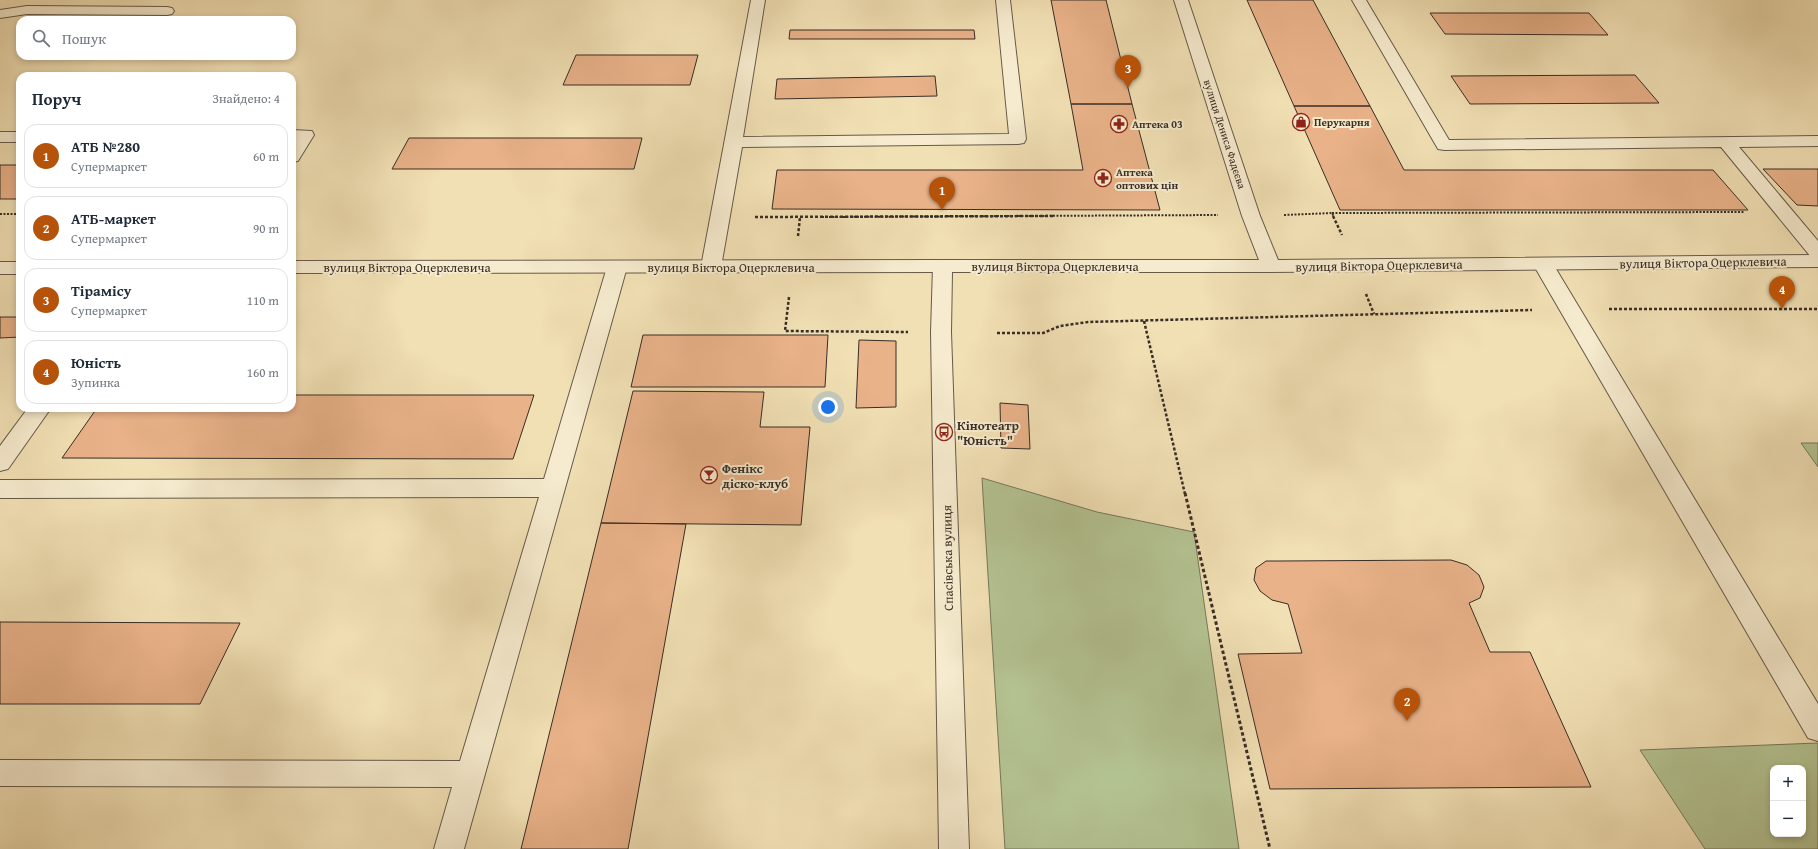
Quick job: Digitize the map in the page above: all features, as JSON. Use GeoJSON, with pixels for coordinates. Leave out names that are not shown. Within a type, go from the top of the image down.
{"type":"FeatureCollection","features":[{"type":"Feature","properties":{"kind":"street"},"geometry":{"type":"LineString","coordinates":[[710,267],[734,142],[758,0]]}},
{"type":"Feature","properties":{"kind":"street"},"geometry":{"type":"LineString","coordinates":[[734,142],[1018,139],[1003,0]]}},
{"type":"Feature","properties":{"kind":"street","name":"вулиця Дениса Фадєєва"},"geometry":{"type":"LineString","coordinates":[[1181,0],[1251,216],[1271,266]]}},
{"type":"Feature","properties":{"kind":"street"},"geometry":{"type":"LineString","coordinates":[[1359,0],[1444,145],[1818,141]]}},
{"type":"Feature","properties":{"kind":"street"},"geometry":{"type":"LineString","coordinates":[[0,14],[27,10],[167,11]]}},
{"type":"Feature","properties":{"kind":"street"},"geometry":{"type":"LineString","coordinates":[[296,135],[306,135],[296,151]]}},
{"type":"Feature","properties":{"kind":"street"},"geometry":{"type":"LineString","coordinates":[[0,137],[16,137]]}},
{"type":"Feature","properties":{"kind":"street"},"geometry":{"type":"LineString","coordinates":[[1726,142],[1818,253]]}},
{"type":"Feature","properties":{"kind":"street","name":"вулиця Віктора Оцерклевича"},"geometry":{"type":"LineString","coordinates":[[296,267],[1271,266],[1818,261]]}},
{"type":"Feature","properties":{"kind":"street"},"geometry":{"type":"LineString","coordinates":[[1543,264],[1818,729]]}},
{"type":"Feature","properties":{"kind":"street","name":"Спасівська вулиця"},"geometry":{"type":"LineString","coordinates":[[943,266],[941,332],[954,849]]}},
{"type":"Feature","properties":{"kind":"street"},"geometry":{"type":"LineString","coordinates":[[449,849],[618,267]]}},
{"type":"Feature","properties":{"kind":"street"},"geometry":{"type":"LineString","coordinates":[[0,268],[16,268]]}},
{"type":"Feature","properties":{"kind":"street"},"geometry":{"type":"LineString","coordinates":[[0,463],[37,412]]}},
{"type":"Feature","properties":{"kind":"street"},"geometry":{"type":"LineString","coordinates":[[0,489],[554,488]]}},
{"type":"Feature","properties":{"kind":"street"},"geometry":{"type":"LineString","coordinates":[[0,773],[471,774]]}},
{"type":"Feature","properties":{"kind":"path"},"geometry":{"type":"LineString","coordinates":[[1282,215],[1332,213],[1784,212]]}},
{"type":"Feature","properties":{"kind":"path"},"geometry":{"type":"LineString","coordinates":[[1332,213],[1342,235]]}},
{"type":"Feature","properties":{"kind":"path"},"geometry":{"type":"LineString","coordinates":[[0,214],[16,214]]}},
{"type":"Feature","properties":{"kind":"path"},"geometry":{"type":"LineString","coordinates":[[797,242],[800,216]]}},
{"type":"Feature","properties":{"kind":"path"},"geometry":{"type":"LineString","coordinates":[[719,217],[1220,216]]}},
{"type":"Feature","properties":{"kind":"path"},"geometry":{"type":"LineString","coordinates":[[1363,287],[1374,314]]}},
{"type":"Feature","properties":{"kind":"path"},"geometry":{"type":"LineString","coordinates":[[789,294],[785,331],[908,332]]}},
{"type":"Feature","properties":{"kind":"path"},"geometry":{"type":"LineString","coordinates":[[997,333],[1043,333],[1060,326],[1088,322],[1570,308],[1818,309]]}},
{"type":"Feature","properties":{"kind":"path"},"geometry":{"type":"LineString","coordinates":[[1144,321],[1270,849]]}},
{"type":"Feature","properties":{"kind":"green space"},"geometry":{"type":"Polygon","coordinates":[[[1801,443],[1818,443],[1818,467],[1801,443]]]}},
{"type":"Feature","properties":{"kind":"green space"},"geometry":{"type":"Polygon","coordinates":[[[982,478],[1097,512],[1194,532],[1239,849],[1005,849],[982,478]]]}},
{"type":"Feature","properties":{"kind":"green space"},"geometry":{"type":"Polygon","coordinates":[[[1818,743],[1818,849],[1705,849],[1640,750],[1818,743]]]}},
{"type":"Feature","properties":{"kind":"building"},"geometry":{"type":"Polygon","coordinates":[[[1051,0],[1106,0],[1132,104],[1071,104],[1051,0]]]}},
{"type":"Feature","properties":{"kind":"building"},"geometry":{"type":"Polygon","coordinates":[[[1247,0],[1313,0],[1370,106],[1294,106],[1247,0]]]}},
{"type":"Feature","properties":{"kind":"building"},"geometry":{"type":"Polygon","coordinates":[[[1430,13],[1589,13],[1608,35],[1445,34],[1430,13]]]}},
{"type":"Feature","properties":{"kind":"building"},"geometry":{"type":"Polygon","coordinates":[[[790,30],[974,30],[975,39],[789,39],[790,30]]]}},
{"type":"Feature","properties":{"kind":"building"},"geometry":{"type":"Polygon","coordinates":[[[576,55],[698,55],[690,85],[563,85],[576,55]]]}},
{"type":"Feature","properties":{"kind":"building"},"geometry":{"type":"Polygon","coordinates":[[[1635,75],[1659,103],[1470,104],[1451,76],[1635,75]]]}},
{"type":"Feature","properties":{"kind":"building"},"geometry":{"type":"Polygon","coordinates":[[[935,76],[937,96],[775,99],[777,79],[935,76]]]}},
{"type":"Feature","properties":{"kind":"building"},"geometry":{"type":"Polygon","coordinates":[[[1071,104],[1132,104],[1160,210],[772,209],[777,170],[1083,170],[1071,104]]]}},
{"type":"Feature","properties":{"kind":"building"},"geometry":{"type":"Polygon","coordinates":[[[1294,106],[1370,106],[1404,170],[1713,170],[1748,210],[1340,210],[1294,106]]]}},
{"type":"Feature","properties":{"kind":"building"},"geometry":{"type":"Polygon","coordinates":[[[409,138],[642,138],[634,169],[392,169],[409,138]]]}},
{"type":"Feature","properties":{"kind":"building"},"geometry":{"type":"Polygon","coordinates":[[[0,165],[16,165],[16,199],[0,199],[0,165]]]}},
{"type":"Feature","properties":{"kind":"building"},"geometry":{"type":"Polygon","coordinates":[[[1763,169],[1818,169],[1818,206],[1797,205],[1763,169]]]}},
{"type":"Feature","properties":{"kind":"building"},"geometry":{"type":"Polygon","coordinates":[[[0,317],[16,317],[16,337],[0,338],[0,317]]]}},
{"type":"Feature","properties":{"kind":"building"},"geometry":{"type":"Polygon","coordinates":[[[643,335],[828,335],[825,387],[631,387],[643,335]]]}},
{"type":"Feature","properties":{"kind":"building"},"geometry":{"type":"Polygon","coordinates":[[[859,340],[896,341],[896,407],[856,408],[859,340]]]}},
{"type":"Feature","properties":{"kind":"building","name":"Фенікс діско-клуб"},"geometry":{"type":"Polygon","coordinates":[[[633,391],[764,392],[760,427],[810,427],[801,525],[601,523],[633,391]]]}},
{"type":"Feature","properties":{"kind":"building"},"geometry":{"type":"Polygon","coordinates":[[[296,395],[534,395],[513,459],[62,458],[94,412],[296,412],[296,395]]]}},
{"type":"Feature","properties":{"kind":"building"},"geometry":{"type":"Polygon","coordinates":[[[1000,403],[1028,405],[1030,449],[1001,448],[1000,403]]]}},
{"type":"Feature","properties":{"kind":"building"},"geometry":{"type":"Polygon","coordinates":[[[601,523],[686,524],[628,849],[521,849],[601,523]]]}},
{"type":"Feature","properties":{"kind":"building"},"geometry":{"type":"Polygon","coordinates":[[[1451,560],[1467,565],[1479,575],[1484,587],[1480,598],[1469,603],[1490,652],[1530,652],[1591,787],[1270,789],[1238,654],[1302,653],[1288,604],[1272,600],[1260,591],[1254,580],[1256,568],[1266,561],[1451,560]]]}},
{"type":"Feature","properties":{"kind":"building"},"geometry":{"type":"Polygon","coordinates":[[[0,622],[240,623],[200,704],[0,704],[0,622]]]}},
{"type":"Feature","properties":{"kind":"place","name":"Тірамісу"},"geometry":{"type":"Point","coordinates":[1128,88]}},
{"type":"Feature","properties":{"kind":"place","name":"Перукарня"},"geometry":{"type":"Point","coordinates":[1301,122]}},
{"type":"Feature","properties":{"kind":"place","name":"Аптека 03"},"geometry":{"type":"Point","coordinates":[1119,124]}},
{"type":"Feature","properties":{"kind":"place","name":"Аптека оптових цін"},"geometry":{"type":"Point","coordinates":[1103,178]}},
{"type":"Feature","properties":{"kind":"place","name":"АТБ №280"},"geometry":{"type":"Point","coordinates":[942,210]}},
{"type":"Feature","properties":{"kind":"place","name":"Юність"},"geometry":{"type":"Point","coordinates":[1782,309]}},
{"type":"Feature","properties":{"kind":"place","name":"Кінотеатр \"Юність\""},"geometry":{"type":"Point","coordinates":[944,432]}},
{"type":"Feature","properties":{"kind":"place","name":"Фенікс діско-клуб"},"geometry":{"type":"Point","coordinates":[709,475]}},
{"type":"Feature","properties":{"kind":"place","name":"АТБ-маркет"},"geometry":{"type":"Point","coordinates":[1407,721]}}]}
